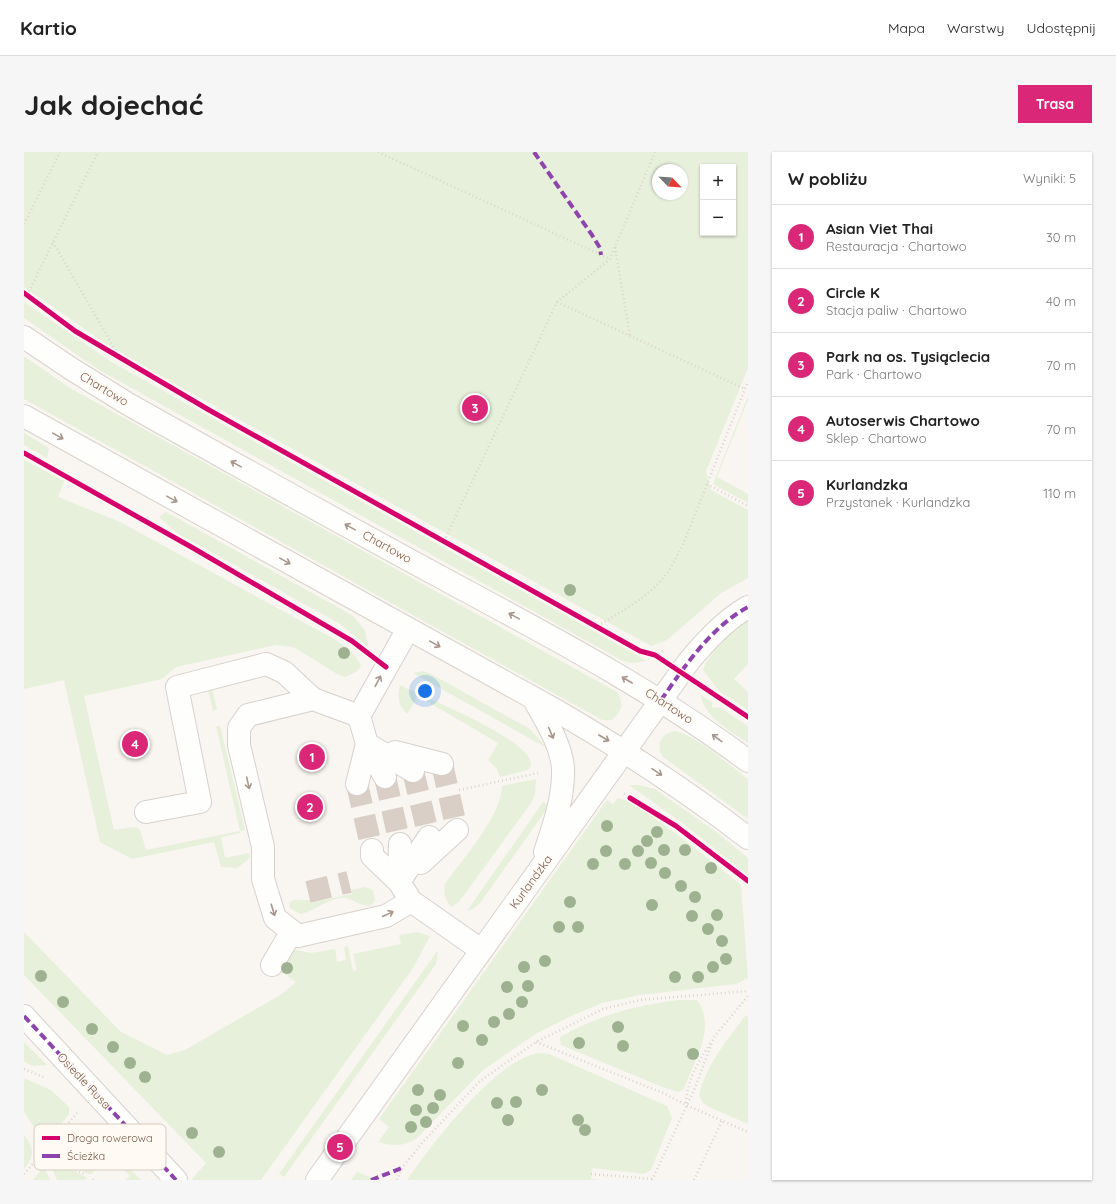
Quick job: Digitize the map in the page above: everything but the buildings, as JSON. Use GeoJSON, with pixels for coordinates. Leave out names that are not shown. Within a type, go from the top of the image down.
{"type":"FeatureCollection","features":[{"type":"Feature","properties":{"kind":"street","name":"Chartowo"},"geometry":{"type":"LineString","coordinates":[[24,337],[128,404],[558,641],[660,700],[710,733],[748,761]]}},
{"type":"Feature","properties":{"kind":"street"},"geometry":{"type":"LineString","coordinates":[[24,416],[624,750],[706,806],[748,838]]}},
{"type":"Feature","properties":{"kind":"street","name":"Kurlandzka"},"geometry":{"type":"LineString","coordinates":[[317,1180],[660,700],[697,651],[737,613],[748,607]]}},
{"type":"Feature","properties":{"kind":"street"},"geometry":{"type":"LineString","coordinates":[[385,777],[366,744],[359,716],[408,629]]}},
{"type":"Feature","properties":{"kind":"street"},"geometry":{"type":"LineString","coordinates":[[146,812],[200,802],[177,687],[266,664],[284,672],[313,699],[359,716]]}},
{"type":"Feature","properties":{"kind":"street"},"geometry":{"type":"LineString","coordinates":[[533,698],[553,737],[563,768],[561,796],[538,872]]}},
{"type":"Feature","properties":{"kind":"street"},"geometry":{"type":"LineString","coordinates":[[313,699],[248,715],[239,728],[239,745],[263,847],[263,879],[275,918],[298,936],[386,916],[411,901]]}},
{"type":"Feature","properties":{"kind":"street"},"geometry":{"type":"LineString","coordinates":[[366,744],[442,764]]}},
{"type":"Feature","properties":{"kind":"street"},"geometry":{"type":"LineString","coordinates":[[366,744],[413,771]]}},
{"type":"Feature","properties":{"kind":"street"},"geometry":{"type":"LineString","coordinates":[[357,784],[366,744]]}},
{"type":"Feature","properties":{"kind":"street"},"geometry":{"type":"LineString","coordinates":[[399,882],[457,830]]}},
{"type":"Feature","properties":{"kind":"street"},"geometry":{"type":"LineString","coordinates":[[399,882],[429,837]]}},
{"type":"Feature","properties":{"kind":"street"},"geometry":{"type":"LineString","coordinates":[[399,882],[400,844]]}},
{"type":"Feature","properties":{"kind":"street"},"geometry":{"type":"LineString","coordinates":[[372,850],[372,856],[399,882],[411,901],[481,950]]}},
{"type":"Feature","properties":{"kind":"street"},"geometry":{"type":"LineString","coordinates":[[272,965],[292,931]]}},
{"type":"Feature","properties":{"kind":"street","name":"Osiedle Rusa"},"geometry":{"type":"LineString","coordinates":[[24,1016],[124,1124]]}},
{"type":"Feature","properties":{"kind":"street","name":"Osiedle Rusa"},"geometry":{"type":"LineString","coordinates":[[166,1169],[176,1180]]}},
{"type":"Feature","properties":{"kind":"path"},"geometry":{"type":"LineString","coordinates":[[24,224],[60,152]]}},
{"type":"Feature","properties":{"kind":"path"},"geometry":{"type":"LineString","coordinates":[[27,295],[98,152]]}},
{"type":"Feature","properties":{"kind":"path"},"geometry":{"type":"LineString","coordinates":[[378,152],[610,259]]}},
{"type":"Feature","properties":{"kind":"path"},"geometry":{"type":"LineString","coordinates":[[444,541],[557,302],[610,259],[655,152]]}},
{"type":"Feature","properties":{"kind":"path"},"geometry":{"type":"LineString","coordinates":[[53,242],[120,358]]}},
{"type":"Feature","properties":{"kind":"path"},"geometry":{"type":"LineString","coordinates":[[615,246],[630,336]]}},
{"type":"Feature","properties":{"kind":"path"},"geometry":{"type":"LineString","coordinates":[[557,302],[745,389]]}},
{"type":"Feature","properties":{"kind":"path"},"geometry":{"type":"LineString","coordinates":[[598,626],[638,601],[658,584],[670,569],[683,545],[748,381]]}},
{"type":"Feature","properties":{"kind":"path"},"geometry":{"type":"LineString","coordinates":[[707,484],[748,506]]}},
{"type":"Feature","properties":{"kind":"path"},"geometry":{"type":"LineString","coordinates":[[459,790],[543,771]]}},
{"type":"Feature","properties":{"kind":"path"},"geometry":{"type":"LineString","coordinates":[[397,1180],[402,1168],[422,1143],[480,1081],[536,1042],[603,1009],[640,1000],[748,991]]}},
{"type":"Feature","properties":{"kind":"path"},"geometry":{"type":"LineString","coordinates":[[686,1105],[688,1085],[693,1071],[714,1037],[748,996]]}},
{"type":"Feature","properties":{"kind":"path"},"geometry":{"type":"LineString","coordinates":[[591,1174],[652,1180],[695,1088],[714,1037]]}},
{"type":"Feature","properties":{"kind":"path"},"geometry":{"type":"LineString","coordinates":[[536,1042],[663,1093],[686,1105],[748,1132]]}},
{"type":"Feature","properties":{"kind":"path"},"geometry":{"type":"LineString","coordinates":[[68,1124],[79,1111]]}},
{"type":"Feature","properties":{"kind":"path"},"geometry":{"type":"LineString","coordinates":[[694,1180],[722,1121]]}},
{"type":"Feature","properties":{"kind":"path"},"geometry":{"type":"LineString","coordinates":[[24,1174],[34,1163]]}},
{"type":"Feature","properties":{"kind":"path"},"geometry":{"type":"LineString","coordinates":[[76,1170],[86,1175]]}},
{"type":"Feature","properties":{"kind":"green space"},"geometry":{"type":"Polygon","coordinates":[[[24,152],[748,152],[748,368],[706,471],[711,490],[748,510],[748,578],[721,593],[667,640],[651,646],[182,388],[108,345],[24,287],[24,152]]]}},
{"type":"Feature","properties":{"kind":"green space"},"geometry":{"type":"Polygon","coordinates":[[[24,302],[110,361],[647,661],[630,663],[621,660],[99,370],[24,318],[24,302]]]}},
{"type":"Feature","properties":{"kind":"green space"},"geometry":{"type":"Polygon","coordinates":[[[24,356],[70,388],[617,692],[621,700],[620,710],[612,720],[602,720],[24,399],[24,356]]]}},
{"type":"Feature","properties":{"kind":"green space"},"geometry":{"type":"Polygon","coordinates":[[[748,396],[748,400],[717,477],[748,494],[748,503],[713,484],[748,396]]]}},
{"type":"Feature","properties":{"kind":"green space"},"geometry":{"type":"Polygon","coordinates":[[[24,433],[49,448],[47,458],[24,445],[24,433]]]}},
{"type":"Feature","properties":{"kind":"green space"},"geometry":{"type":"Polygon","coordinates":[[[24,460],[64,481],[58,497],[120,522],[334,639],[350,650],[359,661],[361,666],[356,672],[345,677],[337,674],[293,647],[275,645],[176,667],[162,679],[84,696],[114,830],[134,827],[138,828],[142,834],[146,850],[240,831],[240,833],[221,837],[225,858],[249,853],[250,858],[237,868],[221,867],[214,842],[132,859],[100,842],[64,680],[24,689],[24,460]]]}},
{"type":"Feature","properties":{"kind":"green space"},"geometry":{"type":"Polygon","coordinates":[[[166,512],[352,615],[365,630],[368,647],[340,624],[177,533],[159,517],[166,512]]]}},
{"type":"Feature","properties":{"kind":"green space"},"geometry":{"type":"Polygon","coordinates":[[[748,620],[748,664],[734,679],[748,692],[748,710],[719,691],[703,670],[706,662],[716,648],[734,630],[748,620]]]}},
{"type":"Feature","properties":{"kind":"green space"},"geometry":{"type":"Polygon","coordinates":[[[422,671],[431,674],[530,729],[547,748],[413,673],[422,671]]]}},
{"type":"Feature","properties":{"kind":"green space"},"geometry":{"type":"Polygon","coordinates":[[[256,677],[212,688],[217,709],[213,711],[207,686],[256,677]]]}},
{"type":"Feature","properties":{"kind":"green space"},"geometry":{"type":"Polygon","coordinates":[[[400,685],[479,722],[502,735],[520,748],[530,760],[528,770],[500,777],[497,769],[488,760],[498,743],[418,696],[407,714],[399,701],[400,685]]]}},
{"type":"Feature","properties":{"kind":"green space"},"geometry":{"type":"Polygon","coordinates":[[[701,695],[712,702],[712,707],[719,707],[748,726],[748,743],[719,723],[713,717],[703,703],[701,695]]]}},
{"type":"Feature","properties":{"kind":"green space"},"geometry":{"type":"Polygon","coordinates":[[[216,726],[220,726],[245,830],[240,831],[216,726]]]}},
{"type":"Feature","properties":{"kind":"green space"},"geometry":{"type":"Polygon","coordinates":[[[675,731],[683,733],[702,744],[748,779],[748,819],[663,757],[660,749],[661,741],[666,734],[675,731]]]}},
{"type":"Feature","properties":{"kind":"green space"},"geometry":{"type":"Polygon","coordinates":[[[536,779],[535,795],[531,803],[459,902],[451,907],[445,896],[445,884],[480,837],[495,810],[500,798],[502,786],[536,779]]]}},
{"type":"Feature","properties":{"kind":"green space"},"geometry":{"type":"Polygon","coordinates":[[[629,785],[638,785],[655,789],[719,834],[748,858],[748,875],[681,822],[629,785]]]}},
{"type":"Feature","properties":{"kind":"green space"},"geometry":{"type":"Polygon","coordinates":[[[618,798],[635,805],[650,815],[691,845],[741,885],[748,978],[736,984],[640,995],[602,1003],[569,1017],[537,1033],[483,1070],[417,1138],[408,1143],[398,1145],[378,1142],[389,1127],[379,1119],[607,800],[613,804],[618,798]]]}},
{"type":"Feature","properties":{"kind":"green space"},"geometry":{"type":"Polygon","coordinates":[[[543,802],[549,806],[480,903],[473,909],[467,911],[543,802]]]}},
{"type":"Feature","properties":{"kind":"green space"},"geometry":{"type":"Polygon","coordinates":[[[365,887],[373,890],[375,900],[372,905],[362,905],[350,899],[340,898],[329,901],[301,914],[291,909],[289,906],[290,902],[294,900],[310,900],[310,903],[352,894],[351,890],[365,887]]]}},
{"type":"Feature","properties":{"kind":"green space"},"geometry":{"type":"Polygon","coordinates":[[[24,932],[121,1032],[167,1055],[185,1050],[282,994],[296,982],[279,970],[291,949],[311,953],[335,949],[337,962],[346,960],[344,947],[348,946],[353,971],[357,970],[353,954],[401,944],[399,935],[417,932],[430,936],[413,968],[261,1180],[193,1180],[192,1179],[206,1163],[24,975],[24,932]]]}},
{"type":"Feature","properties":{"kind":"green space"},"geometry":{"type":"Polygon","coordinates":[[[438,950],[436,964],[284,1177],[279,1174],[438,950]]]}},
{"type":"Feature","properties":{"kind":"green space"},"geometry":{"type":"Polygon","coordinates":[[[678,1000],[697,1000],[705,1021],[705,1031],[699,1053],[686,1084],[683,1090],[678,1092],[561,1045],[560,1037],[574,1029],[603,1017],[646,1005],[678,1000]]]}},
{"type":"Feature","properties":{"kind":"green space"},"geometry":{"type":"Polygon","coordinates":[[[746,1015],[748,1017],[748,1124],[709,1107],[703,1103],[699,1095],[712,1063],[746,1015]]]}},
{"type":"Feature","properties":{"kind":"green space"},"geometry":{"type":"Polygon","coordinates":[[[24,1042],[47,1065],[33,1066],[24,1062],[24,1042]]]}},
{"type":"Feature","properties":{"kind":"green space"},"geometry":{"type":"Polygon","coordinates":[[[540,1053],[549,1054],[667,1106],[672,1118],[651,1170],[644,1174],[592,1168],[591,1179],[601,1180],[407,1180],[448,1126],[485,1086],[504,1070],[523,1058],[540,1053]]]}},
{"type":"Feature","properties":{"kind":"green space"},"geometry":{"type":"Polygon","coordinates":[[[24,1078],[51,1090],[69,1107],[69,1114],[61,1124],[34,1124],[34,1127],[24,1112],[24,1078]]]}},
{"type":"Feature","properties":{"kind":"green space"},"geometry":{"type":"Polygon","coordinates":[[[24,1135],[30,1144],[32,1152],[30,1160],[24,1169],[24,1135]]]}},
{"type":"Feature","properties":{"kind":"green space"},"geometry":{"type":"Polygon","coordinates":[[[41,1170],[45,1170],[50,1180],[33,1180],[41,1170]]]}},
{"type":"Feature","properties":{"kind":"green space"},"geometry":{"type":"Polygon","coordinates":[[[53,1170],[73,1170],[87,1178],[85,1180],[57,1180],[53,1170]]]}},
{"type":"Feature","properties":{"kind":"green space"},"geometry":{"type":"Polygon","coordinates":[[[81,1170],[95,1170],[90,1175],[81,1170]]]}},
{"type":"Feature","properties":{"kind":"green space"},"geometry":{"type":"Polygon","coordinates":[[[124,1170],[131,1170],[141,1180],[125,1180],[130,1176],[124,1170]]]}},
{"type":"Feature","properties":{"kind":"green space"},"geometry":{"type":"Polygon","coordinates":[[[357,1172],[373,1178],[375,1180],[351,1180],[357,1172]]]}},
{"type":"Feature","properties":{"kind":"tunnel"},"geometry":{"type":"LineString","coordinates":[[442,764],[457,830]]}},
{"type":"Feature","properties":{"kind":"tunnel"},"geometry":{"type":"LineString","coordinates":[[413,771],[429,837]]}},
{"type":"Feature","properties":{"kind":"tunnel"},"geometry":{"type":"LineString","coordinates":[[385,777],[400,844]]}},
{"type":"Feature","properties":{"kind":"tunnel"},"geometry":{"type":"LineString","coordinates":[[357,784],[372,850]]}},
{"type":"Feature","properties":{"kind":"tunnel"},"geometry":{"type":"LineString","coordinates":[[308,892],[349,882]]}},
{"type":"Feature","properties":{"kind":"marked path"},"geometry":{"type":"LineString","coordinates":[[534,152],[592,235],[600,248],[601,255]]}},
{"type":"Feature","properties":{"kind":"marked path"},"geometry":{"type":"LineString","coordinates":[[661,700],[689,661],[711,636],[722,625],[748,607]]}},
{"type":"Feature","properties":{"kind":"marked path"},"geometry":{"type":"LineString","coordinates":[[24,1016],[124,1124]]}},
{"type":"Feature","properties":{"kind":"marked path"},"geometry":{"type":"LineString","coordinates":[[371,1180],[402,1168]]}},
{"type":"Feature","properties":{"kind":"marked path"},"geometry":{"type":"LineString","coordinates":[[166,1169],[176,1180]]}},
{"type":"Feature","properties":{"kind":"cycle path"},"geometry":{"type":"LineString","coordinates":[[24,293],[75,331],[209,410],[640,651],[655,655],[748,717]]}},
{"type":"Feature","properties":{"kind":"cycle path"},"geometry":{"type":"LineString","coordinates":[[24,453],[193,548],[352,641],[386,667]]}},
{"type":"Feature","properties":{"kind":"cycle path"},"geometry":{"type":"LineString","coordinates":[[630,798],[676,826],[748,881]]}},
{"type":"Feature","properties":{"kind":"place","name":"Park na os. Tysiąclecia"},"geometry":{"type":"Point","coordinates":[475,408]}},
{"type":"Feature","properties":{"kind":"place","name":"Autoserwis Chartowo"},"geometry":{"type":"Point","coordinates":[135,744]}},
{"type":"Feature","properties":{"kind":"place","name":"Asian Viet Thai"},"geometry":{"type":"Point","coordinates":[312,757]}},
{"type":"Feature","properties":{"kind":"place","name":"Circle K"},"geometry":{"type":"Point","coordinates":[310,807]}},
{"type":"Feature","properties":{"kind":"place","name":"Kurlandzka"},"geometry":{"type":"Point","coordinates":[340,1147]}}]}
